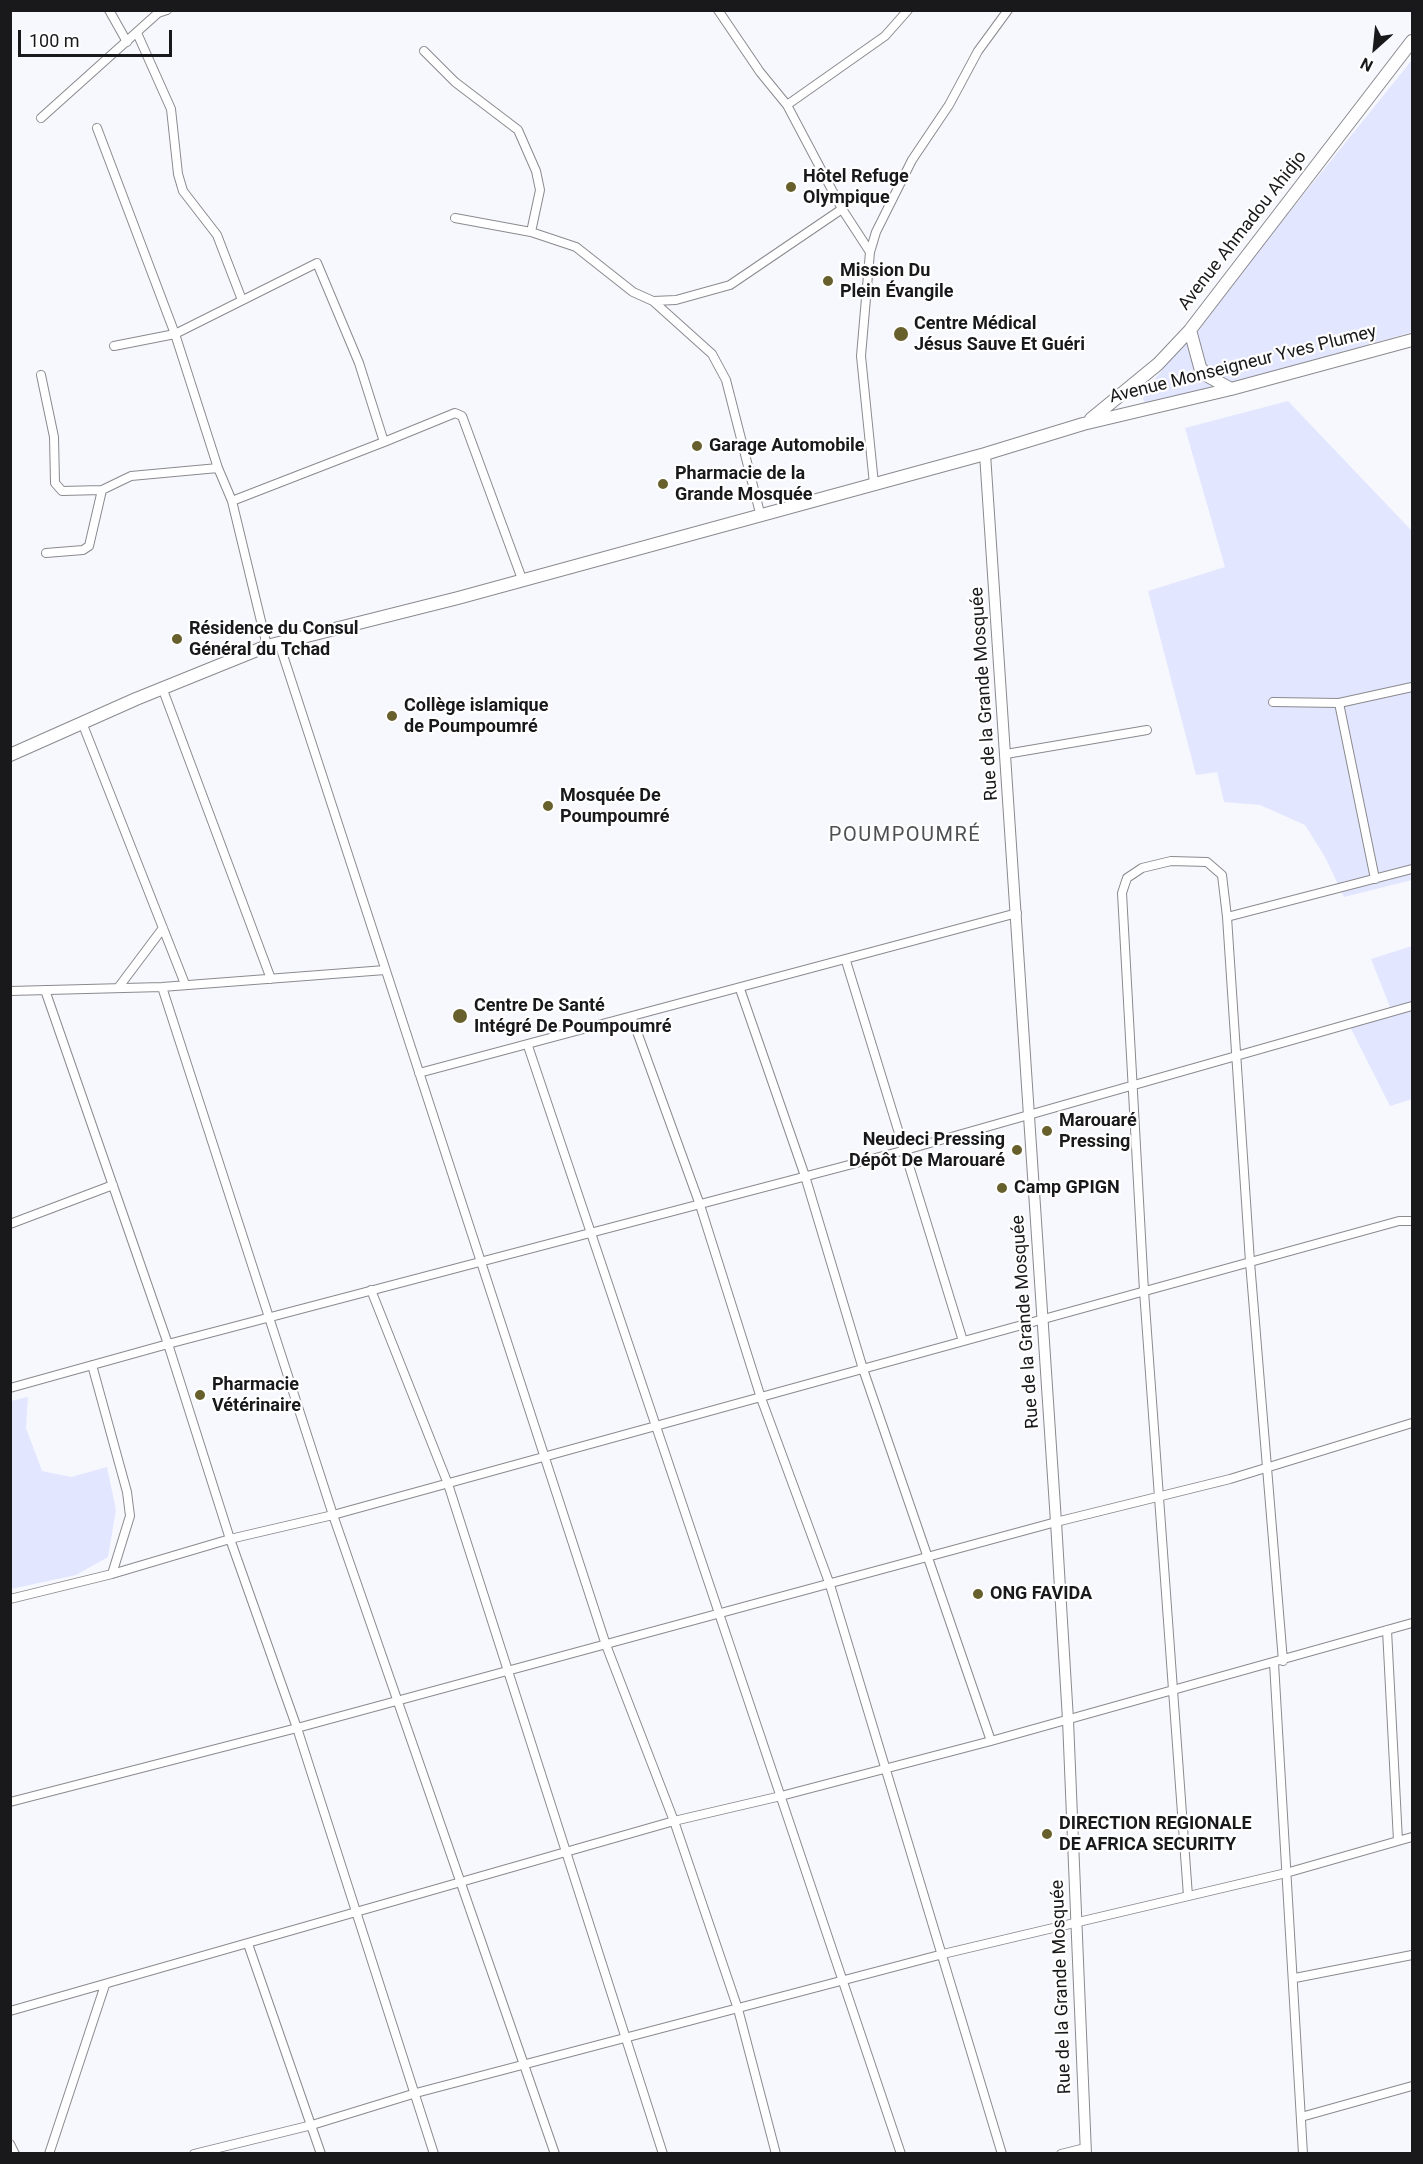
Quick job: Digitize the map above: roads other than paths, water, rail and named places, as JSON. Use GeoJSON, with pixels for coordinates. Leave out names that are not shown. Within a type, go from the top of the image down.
{"type":"FeatureCollection","features":[{"type":"Feature","properties":{"kind":"main road","name":"Avenue Ahmadou Ahidjo"},"geometry":{"type":"LineString","coordinates":[[1083,424],[1110,406],[1158,364],[1190,330],[1413,41]]}},
{"type":"Feature","properties":{"kind":"main road"},"geometry":{"type":"LineString","coordinates":[[1190,330],[1200,367],[1206,375],[1231,389]]}},
{"type":"Feature","properties":{"kind":"main road","name":"Avenue Monseigneur Yves Plumey"},"geometry":{"type":"LineString","coordinates":[[1083,424],[1231,389],[1413,340]]}},
{"type":"Feature","properties":{"kind":"main road"},"geometry":{"type":"LineString","coordinates":[[10,755],[273,645],[985,454],[1083,424]]}},
{"type":"Feature","properties":{"kind":"street"},"geometry":{"type":"LineString","coordinates":[[110,10],[127,42]]}},
{"type":"Feature","properties":{"kind":"street"},"geometry":{"type":"LineString","coordinates":[[41,118],[158,13],[167,10]]}},
{"type":"Feature","properties":{"kind":"street"},"geometry":{"type":"LineString","coordinates":[[718,10],[760,72],[787,105],[842,209],[870,252]]}},
{"type":"Feature","properties":{"kind":"street"},"geometry":{"type":"LineString","coordinates":[[787,105],[885,36],[908,10]]}},
{"type":"Feature","properties":{"kind":"street"},"geometry":{"type":"LineString","coordinates":[[874,483],[861,356],[870,252],[876,232],[912,160],[949,105],[978,51],[1008,10]]}},
{"type":"Feature","properties":{"kind":"street"},"geometry":{"type":"LineString","coordinates":[[136,33],[171,109],[178,174],[183,191],[217,235],[242,300]]}},
{"type":"Feature","properties":{"kind":"street"},"geometry":{"type":"LineString","coordinates":[[424,51],[455,82],[518,130],[537,171],[540,190],[531,232]]}},
{"type":"Feature","properties":{"kind":"street"},"geometry":{"type":"LineString","coordinates":[[97,128],[175,334],[218,468],[232,501],[273,645],[385,970],[606,1645],[674,1821],[738,2009],[776,2154]]}},
{"type":"Feature","properties":{"kind":"street"},"geometry":{"type":"LineString","coordinates":[[653,301],[676,300],[730,285],[842,209]]}},
{"type":"Feature","properties":{"kind":"street"},"geometry":{"type":"LineString","coordinates":[[455,218],[531,232],[576,247],[633,292],[653,301],[712,354],[726,380],[759,513]]}},
{"type":"Feature","properties":{"kind":"street"},"geometry":{"type":"LineString","coordinates":[[114,346],[175,334],[317,262],[359,363],[384,442]]}},
{"type":"Feature","properties":{"kind":"street"},"geometry":{"type":"LineString","coordinates":[[41,375],[54,437],[55,483],[62,492],[102,490],[131,476],[218,468]]}},
{"type":"Feature","properties":{"kind":"street"},"geometry":{"type":"LineString","coordinates":[[232,501],[454,413],[462,416],[522,579]]}},
{"type":"Feature","properties":{"kind":"street","name":"Rue de la Grande Mosquée"},"geometry":{"type":"LineString","coordinates":[[985,454],[1017,913],[1068,1720],[1086,2151]]}},
{"type":"Feature","properties":{"kind":"street"},"geometry":{"type":"LineString","coordinates":[[46,553],[83,549],[89,546],[102,490]]}},
{"type":"Feature","properties":{"kind":"street"},"geometry":{"type":"LineString","coordinates":[[1273,702],[1339,703],[1413,687]]}},
{"type":"Feature","properties":{"kind":"street"},"geometry":{"type":"LineString","coordinates":[[163,690],[271,979]]}},
{"type":"Feature","properties":{"kind":"street"},"geometry":{"type":"LineString","coordinates":[[1339,703],[1375,879]]}},
{"type":"Feature","properties":{"kind":"street"},"geometry":{"type":"LineString","coordinates":[[83,724],[185,984]]}},
{"type":"Feature","properties":{"kind":"street"},"geometry":{"type":"LineString","coordinates":[[1006,754],[1147,729]]}},
{"type":"Feature","properties":{"kind":"street"},"geometry":{"type":"LineString","coordinates":[[1188,1896],[1144,1291],[1135,1086],[1122,893],[1127,878],[1142,868],[1171,861],[1207,862],[1222,874],[1227,917],[1279,1662],[1286,1873],[1295,1978],[1303,2154]]}},
{"type":"Feature","properties":{"kind":"street"},"geometry":{"type":"LineString","coordinates":[[1227,917],[1413,869]]}},
{"type":"Feature","properties":{"kind":"street"},"geometry":{"type":"LineString","coordinates":[[419,1073],[846,961],[1017,913]]}},
{"type":"Feature","properties":{"kind":"street"},"geometry":{"type":"LineString","coordinates":[[118,988],[163,928]]}},
{"type":"Feature","properties":{"kind":"street"},"geometry":{"type":"LineString","coordinates":[[846,961],[902,1151],[963,1341]]}},
{"type":"Feature","properties":{"kind":"street"},"geometry":{"type":"LineString","coordinates":[[10,991],[162,987],[385,970]]}},
{"type":"Feature","properties":{"kind":"street"},"geometry":{"type":"LineString","coordinates":[[162,987],[333,1515],[555,2154]]}},
{"type":"Feature","properties":{"kind":"street"},"geometry":{"type":"LineString","coordinates":[[740,989],[805,1176],[863,1369],[991,1741]]}},
{"type":"Feature","properties":{"kind":"street"},"geometry":{"type":"LineString","coordinates":[[45,990],[168,1344],[230,1539],[297,1728],[434,2154]]}},
{"type":"Feature","properties":{"kind":"street"},"geometry":{"type":"LineString","coordinates":[[10,1388],[371,1290],[902,1151],[1413,1006]]}},
{"type":"Feature","properties":{"kind":"street"},"geometry":{"type":"LineString","coordinates":[[632,1018],[700,1205],[761,1398],[830,1585],[1002,2154]]}},
{"type":"Feature","properties":{"kind":"street"},"geometry":{"type":"LineString","coordinates":[[528,1046],[901,2154]]}},
{"type":"Feature","properties":{"kind":"street"},"geometry":{"type":"LineString","coordinates":[[10,1224],[113,1185]]}},
{"type":"Feature","properties":{"kind":"street"},"geometry":{"type":"LineString","coordinates":[[10,1599],[112,1574],[230,1539],[333,1515],[448,1484],[1399,1221],[1413,1221]]}},
{"type":"Feature","properties":{"kind":"street"},"geometry":{"type":"LineString","coordinates":[[371,1290],[448,1484],[568,1851],[663,2154]]}},
{"type":"Feature","properties":{"kind":"street"},"geometry":{"type":"LineString","coordinates":[[92,1365],[128,1492],[130,1516],[112,1574]]}},
{"type":"Feature","properties":{"kind":"street"},"geometry":{"type":"LineString","coordinates":[[10,1802],[297,1728],[1056,1522],[1160,1497],[1266,1468],[1413,1423]]}},
{"type":"Feature","properties":{"kind":"street"},"geometry":{"type":"LineString","coordinates":[[10,2011],[674,1821],[781,1796],[1174,1692],[1413,1623]]}},
{"type":"Feature","properties":{"kind":"street"},"geometry":{"type":"LineString","coordinates":[[1387,1630],[1398,1841]]}},
{"type":"Feature","properties":{"kind":"street"},"geometry":{"type":"LineString","coordinates":[[194,2154],[312,2125],[416,2094],[843,1980],[1286,1873],[1413,1837]]}},
{"type":"Feature","properties":{"kind":"street"},"geometry":{"type":"LineString","coordinates":[[248,1944],[321,2154]]}},
{"type":"Feature","properties":{"kind":"street"},"geometry":{"type":"LineString","coordinates":[[1295,1978],[1413,1955]]}},
{"type":"Feature","properties":{"kind":"street"},"geometry":{"type":"LineString","coordinates":[[49,2154],[105,1985]]}},
{"type":"Feature","properties":{"kind":"street"},"geometry":{"type":"LineString","coordinates":[[1301,2117],[1413,2086]]}},
{"type":"Feature","properties":{"kind":"street"},"geometry":{"type":"LineString","coordinates":[[10,2144],[15,2154]]}},
{"type":"Feature","properties":{"kind":"street"},"geometry":{"type":"LineString","coordinates":[[1061,2154],[1086,2151]]}},
{"type":"Feature","properties":{"kind":"place","name":"Hôtel Refuge Olympique"},"geometry":{"type":"Point","coordinates":[791,187]}},
{"type":"Feature","properties":{"kind":"place","name":"Mission Du Plein Évangile"},"geometry":{"type":"Point","coordinates":[828,281]}},
{"type":"Feature","properties":{"kind":"place","name":"Centre Médical Jésus Sauve Et Guéri"},"geometry":{"type":"Point","coordinates":[901,334]}},
{"type":"Feature","properties":{"kind":"place","name":"Garage Automobile"},"geometry":{"type":"Point","coordinates":[697,446]}},
{"type":"Feature","properties":{"kind":"place","name":"Pharmacie de la Grande Mosquée"},"geometry":{"type":"Point","coordinates":[663,484]}},
{"type":"Feature","properties":{"kind":"place","name":"Résidence du Consul Général du Tchad"},"geometry":{"type":"Point","coordinates":[177,639]}},
{"type":"Feature","properties":{"kind":"place","name":"Collège islamique de Poumpoumré"},"geometry":{"type":"Point","coordinates":[392,716]}},
{"type":"Feature","properties":{"kind":"place","name":"Mosquée De Poumpoumré"},"geometry":{"type":"Point","coordinates":[548,806]}},
{"type":"Feature","properties":{"kind":"place","name":"Centre De Santé Intégré De Poumpoumré"},"geometry":{"type":"Point","coordinates":[460,1016]}},
{"type":"Feature","properties":{"kind":"place","name":"Marouaré Pressing"},"geometry":{"type":"Point","coordinates":[1047,1131]}},
{"type":"Feature","properties":{"kind":"place","name":"Neudeci Pressing Dépôt De Marouaré"},"geometry":{"type":"Point","coordinates":[1017,1150]}},
{"type":"Feature","properties":{"kind":"place","name":"Camp GPIGN"},"geometry":{"type":"Point","coordinates":[1002,1188]}},
{"type":"Feature","properties":{"kind":"place","name":"Pharmacie Vétérinaire"},"geometry":{"type":"Point","coordinates":[200,1395]}},
{"type":"Feature","properties":{"kind":"place","name":"ONG FAVIDA"},"geometry":{"type":"Point","coordinates":[978,1594]}},
{"type":"Feature","properties":{"kind":"place","name":"DIRECTION REGIONALE DE AFRICA SECURITY"},"geometry":{"type":"Point","coordinates":[1047,1834]}},
{"type":"Feature","properties":{"kind":"district","name":"POUMPOUMRÉ"},"geometry":{"type":"Point","coordinates":[905,836]}}]}
